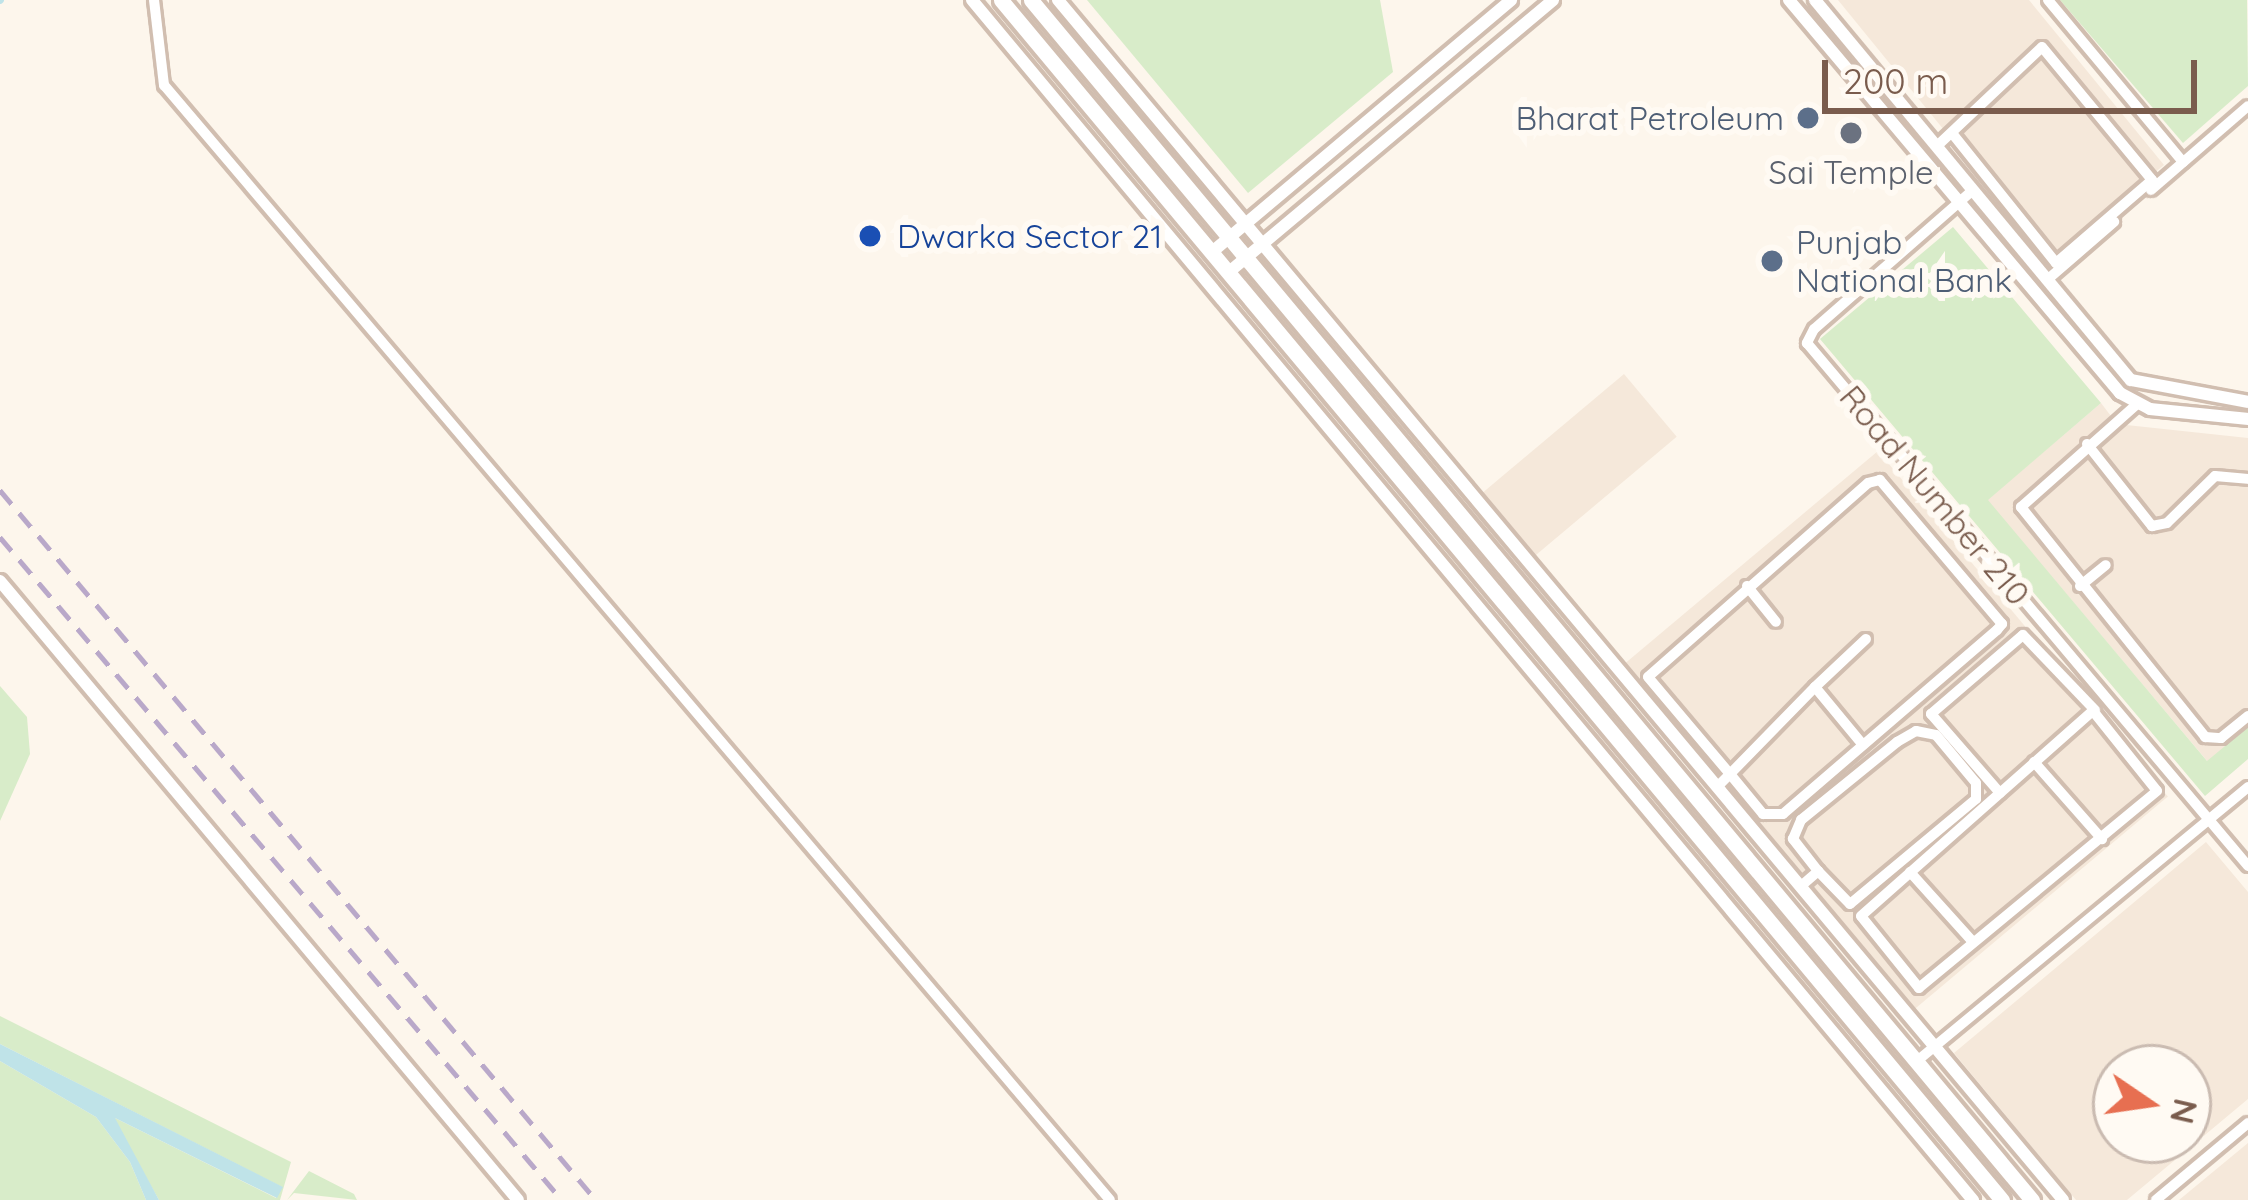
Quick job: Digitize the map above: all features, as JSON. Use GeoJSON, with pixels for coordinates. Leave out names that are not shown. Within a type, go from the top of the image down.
{"type":"FeatureCollection","features":[{"type":"Feature","properties":{"kind":"main road"},"geometry":{"type":"LineString","coordinates":[[1001,0],[2002,1200]]}},
{"type":"Feature","properties":{"kind":"main road"},"geometry":{"type":"LineString","coordinates":[[1030,0],[2032,1200]]}},
{"type":"Feature","properties":{"kind":"street"},"geometry":{"type":"LineString","coordinates":[[154,0],[164,85],[1110,1200]]}},
{"type":"Feature","properties":{"kind":"street"},"geometry":{"type":"LineString","coordinates":[[972,0],[1973,1200]]}},
{"type":"Feature","properties":{"kind":"street"},"geometry":{"type":"LineString","coordinates":[[1058,0],[2063,1200]]}},
{"type":"Feature","properties":{"kind":"street"},"geometry":{"type":"LineString","coordinates":[[1212,252],[1511,0]]}},
{"type":"Feature","properties":{"kind":"street"},"geometry":{"type":"LineString","coordinates":[[1229,272],[1553,0]]}},
{"type":"Feature","properties":{"kind":"street"},"geometry":{"type":"LineString","coordinates":[[1789,0],[2135,405],[2248,419]]}},
{"type":"Feature","properties":{"kind":"street"},"geometry":{"type":"LineString","coordinates":[[1815,0],[2131,380],[2248,402]]}},
{"type":"Feature","properties":{"kind":"street"},"geometry":{"type":"LineString","coordinates":[[2048,0],[2183,162]]}},
{"type":"Feature","properties":{"kind":"street"},"geometry":{"type":"LineString","coordinates":[[1937,146],[2042,47],[2152,180],[2056,262],[1952,134]]}},
{"type":"Feature","properties":{"kind":"street"},"geometry":{"type":"LineString","coordinates":[[2047,280],[2248,106]]}},
{"type":"Feature","properties":{"kind":"street","name":"Road Number 210"},"geometry":{"type":"LineString","coordinates":[[1973,190],[1814,329],[1808,343],[2248,866]]}},
{"type":"Feature","properties":{"kind":"street"},"geometry":{"type":"LineString","coordinates":[[2135,405],[2021,507],[2205,737],[2221,739],[2248,716]]}},
{"type":"Feature","properties":{"kind":"street"},"geometry":{"type":"LineString","coordinates":[[2087,445],[2152,526],[2167,523],[2215,476],[2248,479]]}},
{"type":"Feature","properties":{"kind":"street"},"geometry":{"type":"LineString","coordinates":[[1880,480],[2000,613],[1997,630],[1777,817],[1763,814],[1648,677],[1747,586],[1880,480]]}},
{"type":"Feature","properties":{"kind":"street"},"geometry":{"type":"LineString","coordinates":[[2080,586],[2106,565]]}},
{"type":"Feature","properties":{"kind":"street"},"geometry":{"type":"LineString","coordinates":[[0,581],[518,1200]]}},
{"type":"Feature","properties":{"kind":"street"},"geometry":{"type":"LineString","coordinates":[[1747,586],[1776,622]]}},
{"type":"Feature","properties":{"kind":"street"},"geometry":{"type":"LineString","coordinates":[[2000,793],[1931,714],[2023,635],[2093,711],[2157,790],[1919,988],[1889,958],[1861,916],[2000,793],[2034,762],[2093,711],[2107,699]]}},
{"type":"Feature","properties":{"kind":"street"},"geometry":{"type":"LineString","coordinates":[[1718,786],[1866,639]]}},
{"type":"Feature","properties":{"kind":"street"},"geometry":{"type":"LineString","coordinates":[[1814,687],[1863,745]]}},
{"type":"Feature","properties":{"kind":"street"},"geometry":{"type":"LineString","coordinates":[[1916,731],[1936,735],[1976,784],[1976,800],[1850,904],[1817,871],[1793,839],[1801,820],[1916,731]]}},
{"type":"Feature","properties":{"kind":"street"},"geometry":{"type":"LineString","coordinates":[[2034,762],[2102,838]]}},
{"type":"Feature","properties":{"kind":"street"},"geometry":{"type":"LineString","coordinates":[[1917,1061],[2248,787]]}},
{"type":"Feature","properties":{"kind":"street"},"geometry":{"type":"LineString","coordinates":[[1801,886],[1817,871]]}},
{"type":"Feature","properties":{"kind":"street"},"geometry":{"type":"LineString","coordinates":[[1910,872],[1973,942]]}},
{"type":"Feature","properties":{"kind":"street"},"geometry":{"type":"LineString","coordinates":[[1872,973],[1889,958]]}},
{"type":"Feature","properties":{"kind":"street"},"geometry":{"type":"LineString","coordinates":[[2156,1200],[2248,1123]]}},
{"type":"Feature","properties":{"kind":"shaded area"},"geometry":{"type":"Polygon","coordinates":[[[1838,0],[2029,0],[2164,165],[2049,259],[1838,0]]]}},
{"type":"Feature","properties":{"kind":"shaded area"},"geometry":{"type":"Polygon","coordinates":[[[1624,374],[1677,437],[1531,559],[1478,496],[1624,374]]]}},
{"type":"Feature","properties":{"kind":"shaded area"},"geometry":{"type":"Polygon","coordinates":[[[2101,403],[2117,424],[2248,438],[2248,727],[2208,762],[1987,500],[2101,403]]]}},
{"type":"Feature","properties":{"kind":"shaded area"},"geometry":{"type":"Polygon","coordinates":[[[1878,451],[2168,796],[1914,1010],[1624,664],[1878,451]]]}},
{"type":"Feature","properties":{"kind":"shaded area"},"geometry":{"type":"Polygon","coordinates":[[[2206,842],[2248,892],[2248,1099],[2212,1129],[2212,1044],[2092,1044],[2092,1164],[2170,1164],[2127,1200],[2076,1200],[1954,1053],[2206,842]]]}},
{"type":"Feature","properties":{"kind":"shaded area"},"geometry":{"type":"Polygon","coordinates":[[[2248,1143],[2248,1200],[2179,1200],[2231,1157],[2248,1143]]]}},
{"type":"Feature","properties":{"kind":"green space"},"geometry":{"type":"Polygon","coordinates":[[[1087,0],[1380,0],[1393,72],[1248,193],[1087,0]]]}},
{"type":"Feature","properties":{"kind":"green space"},"geometry":{"type":"Polygon","coordinates":[[[2060,0],[2247,0],[2248,86],[2183,143],[2060,0]]]}},
{"type":"Feature","properties":{"kind":"green space"},"geometry":{"type":"Polygon","coordinates":[[[1953,227],[2101,403],[1988,500],[2207,761],[2248,727],[2248,759],[2205,796],[1820,339],[1953,227]]]}},
{"type":"Feature","properties":{"kind":"green space"},"geometry":{"type":"Polygon","coordinates":[[[0,686],[27,717],[30,754],[0,821],[0,686]]]}},
{"type":"Feature","properties":{"kind":"green space"},"geometry":{"type":"Polygon","coordinates":[[[0,1016],[291,1162],[280,1200],[159,1200],[111,1116],[276,1198],[282,1187],[0,1044],[0,1016]]]}},
{"type":"Feature","properties":{"kind":"green space"},"geometry":{"type":"Polygon","coordinates":[[[0,1061],[96,1117],[130,1162],[146,1200],[0,1200],[0,1061]]]}},
{"type":"Feature","properties":{"kind":"green space"},"geometry":{"type":"Polygon","coordinates":[[[309,1171],[357,1200],[294,1193],[287,1200],[309,1171]]]}},
{"type":"Feature","properties":{"kind":"water"},"geometry":{"type":"Polygon","coordinates":[[[0,1044],[283,1187],[277,1198],[115,1118],[159,1200],[146,1200],[130,1162],[96,1117],[0,1061],[0,1044]]]}},
{"type":"Feature","properties":{"kind":"railway"},"geometry":{"type":"LineString","coordinates":[[0,490],[596,1200]]}},
{"type":"Feature","properties":{"kind":"railway"},"geometry":{"type":"LineString","coordinates":[[0,537],[562,1200]]}},
{"type":"Feature","properties":{"kind":"place","name":"Bharat Petroleum"},"geometry":{"type":"Point","coordinates":[1808,118]}},
{"type":"Feature","properties":{"kind":"place","name":"Sai Temple"},"geometry":{"type":"Point","coordinates":[1851,133]}},
{"type":"Feature","properties":{"kind":"place","name":"Dwarka Sector 21"},"geometry":{"type":"Point","coordinates":[870,236]}},
{"type":"Feature","properties":{"kind":"place","name":"Punjab National Bank"},"geometry":{"type":"Point","coordinates":[1772,261]}}]}
